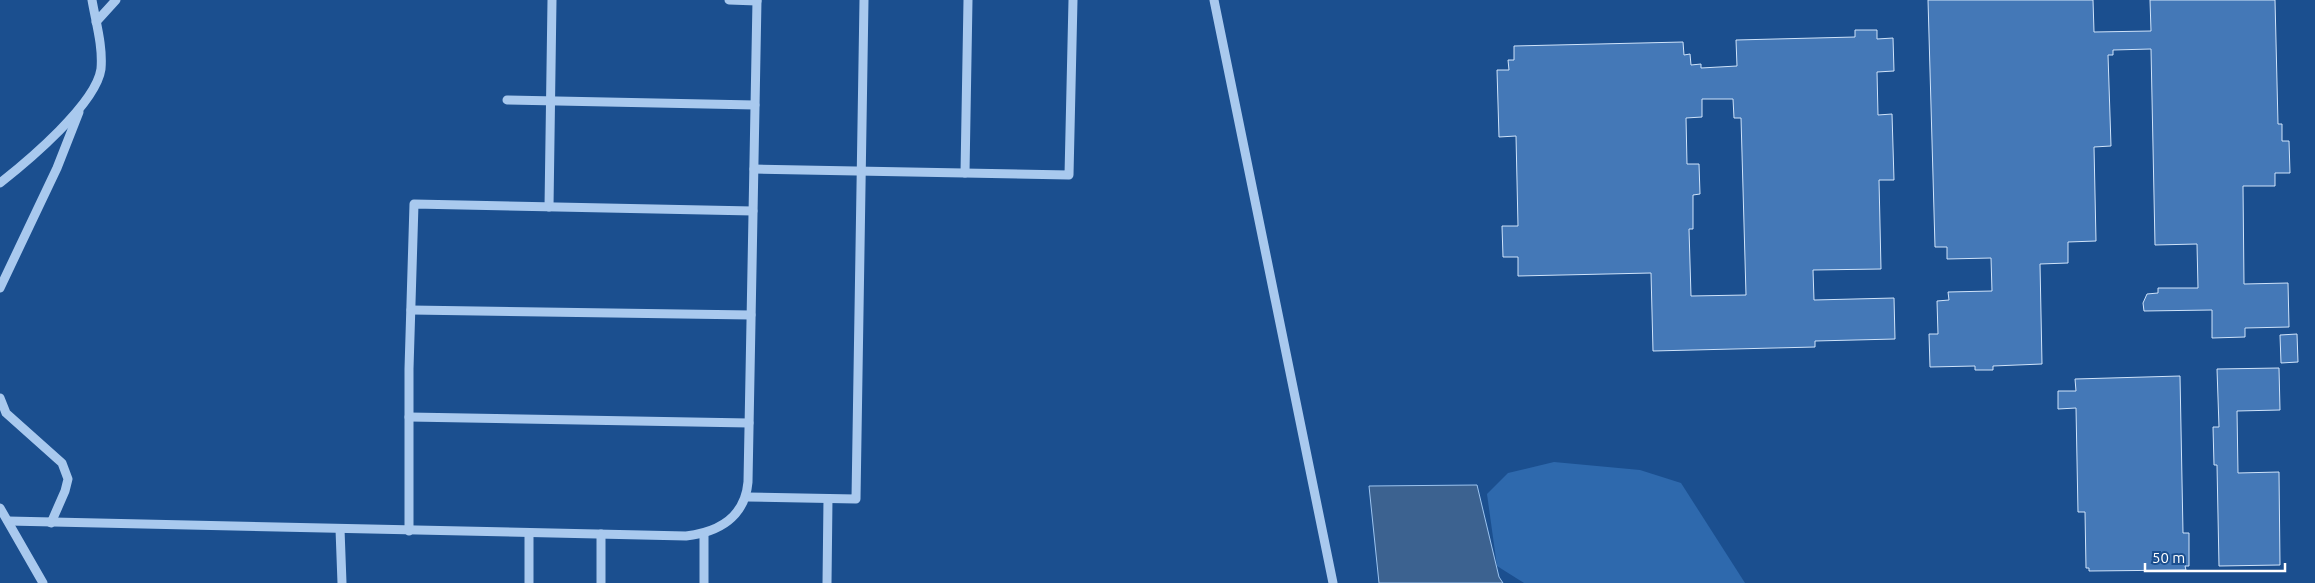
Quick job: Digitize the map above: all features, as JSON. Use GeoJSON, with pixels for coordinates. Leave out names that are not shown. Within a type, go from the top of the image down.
{"type":"FeatureCollection","features":[{"type":"Feature","properties":{"kind":"street"},"geometry":{"type":"LineString","coordinates":[[0,288],[57,168],[81,108],[100,71],[102,51],[92,0]]}},
{"type":"Feature","properties":{"kind":"street"},"geometry":{"type":"LineString","coordinates":[[96,22],[116,0]]}},
{"type":"Feature","properties":{"kind":"street"},"geometry":{"type":"LineString","coordinates":[[549,207],[552,0]]}},
{"type":"Feature","properties":{"kind":"street"},"geometry":{"type":"LineString","coordinates":[[8,522],[686,536],[704,534],[720,526],[740,510],[746,497],[757,0],[729,0]]}},
{"type":"Feature","properties":{"kind":"street"},"geometry":{"type":"LineString","coordinates":[[746,497],[856,500],[864,0]]}},
{"type":"Feature","properties":{"kind":"street"},"geometry":{"type":"LineString","coordinates":[[965,173],[968,0]]}},
{"type":"Feature","properties":{"kind":"street"},"geometry":{"type":"LineString","coordinates":[[754,169],[1069,175],[1073,0]]}},
{"type":"Feature","properties":{"kind":"street"},"geometry":{"type":"LineString","coordinates":[[1214,0],[1334,583]]}},
{"type":"Feature","properties":{"kind":"street"},"geometry":{"type":"LineString","coordinates":[[507,100],[755,105]]}},
{"type":"Feature","properties":{"kind":"street"},"geometry":{"type":"LineString","coordinates":[[0,183],[81,108]]}},
{"type":"Feature","properties":{"kind":"street"},"geometry":{"type":"LineString","coordinates":[[409,531],[409,417],[414,204],[752,211]]}},
{"type":"Feature","properties":{"kind":"street"},"geometry":{"type":"LineString","coordinates":[[411,310],[751,315]]}},
{"type":"Feature","properties":{"kind":"street"},"geometry":{"type":"LineString","coordinates":[[0,398],[6,413],[62,463],[68,479],[65,492],[51,523]]}},
{"type":"Feature","properties":{"kind":"street"},"geometry":{"type":"LineString","coordinates":[[409,417],[749,422]]}},
{"type":"Feature","properties":{"kind":"street"},"geometry":{"type":"LineString","coordinates":[[827,583],[828,499]]}},
{"type":"Feature","properties":{"kind":"street"},"geometry":{"type":"LineString","coordinates":[[0,508],[43,583]]}},
{"type":"Feature","properties":{"kind":"street"},"geometry":{"type":"LineString","coordinates":[[340,529],[342,583]]}},
{"type":"Feature","properties":{"kind":"street"},"geometry":{"type":"LineString","coordinates":[[529,533],[529,583]]}},
{"type":"Feature","properties":{"kind":"street"},"geometry":{"type":"LineString","coordinates":[[601,534],[601,583]]}},
{"type":"Feature","properties":{"kind":"street"},"geometry":{"type":"LineString","coordinates":[[704,534],[704,583]]}},
{"type":"Feature","properties":{"kind":"shaded area"},"geometry":{"type":"Polygon","coordinates":[[[1554,462],[1640,470],[1681,483],[1745,583],[1524,583],[1497,566],[1487,494],[1508,473],[1554,462]]]}},
{"type":"Feature","properties":{"kind":"shaded area"},"geometry":{"type":"Polygon","coordinates":[[[1477,485],[1499,577],[1503,583],[1379,583],[1369,486],[1477,485]]]}},
{"type":"Feature","properties":{"kind":"building"},"geometry":{"type":"Polygon","coordinates":[[[1928,0],[2093,0],[2094,32],[2151,31],[2150,0],[2275,0],[2278,124],[2282,124],[2282,141],[2289,141],[2290,173],[2275,173],[2275,186],[2243,186],[2244,284],[2288,283],[2289,327],[2245,328],[2245,337],[2212,338],[2212,310],[2144,311],[2143,303],[2147,294],[2158,293],[2158,288],[2198,288],[2197,244],[2155,245],[2151,49],[2113,50],[2113,55],[2108,55],[2111,146],[2094,147],[2096,241],[2068,242],[2068,263],[2040,264],[2042,364],[1993,366],[1993,370],[1975,370],[1975,366],[1930,367],[1929,334],[1938,334],[1937,301],[1949,300],[1948,292],[1992,291],[1991,258],[1947,259],[1947,247],[1935,247],[1928,0]]]}},
{"type":"Feature","properties":{"kind":"building"},"geometry":{"type":"Polygon","coordinates":[[[1855,30],[1877,30],[1877,39],[1893,38],[1894,71],[1877,72],[1878,115],[1892,114],[1894,180],[1879,180],[1881,269],[1813,270],[1814,300],[1894,298],[1895,339],[1815,341],[1815,347],[1653,351],[1651,273],[1518,276],[1518,257],[1503,257],[1502,226],[1518,226],[1516,136],[1499,137],[1497,70],[1509,70],[1508,60],[1514,60],[1514,46],[1683,42],[1684,55],[1690,54],[1691,65],[1701,64],[1701,68],[1737,66],[1736,40],[1855,37],[1855,30]],[[1702,99],[1702,117],[1686,118],[1687,164],[1699,164],[1700,194],[1693,195],[1693,229],[1689,229],[1691,296],[1746,295],[1741,118],[1734,118],[1733,99],[1702,99]]]}},
{"type":"Feature","properties":{"kind":"building"},"geometry":{"type":"Polygon","coordinates":[[[2297,334],[2298,362],[2281,363],[2280,335],[2297,334]]]}},
{"type":"Feature","properties":{"kind":"building"},"geometry":{"type":"Polygon","coordinates":[[[2279,368],[2280,410],[2237,411],[2238,473],[2279,472],[2280,565],[2219,566],[2217,465],[2214,465],[2213,427],[2219,427],[2217,369],[2279,368]]]}},
{"type":"Feature","properties":{"kind":"building"},"geometry":{"type":"Polygon","coordinates":[[[2180,376],[2183,533],[2189,533],[2189,566],[2185,566],[2186,570],[2089,571],[2089,568],[2086,568],[2085,512],[2078,512],[2076,408],[2058,409],[2058,391],[2076,391],[2075,379],[2180,376]]]}}]}
